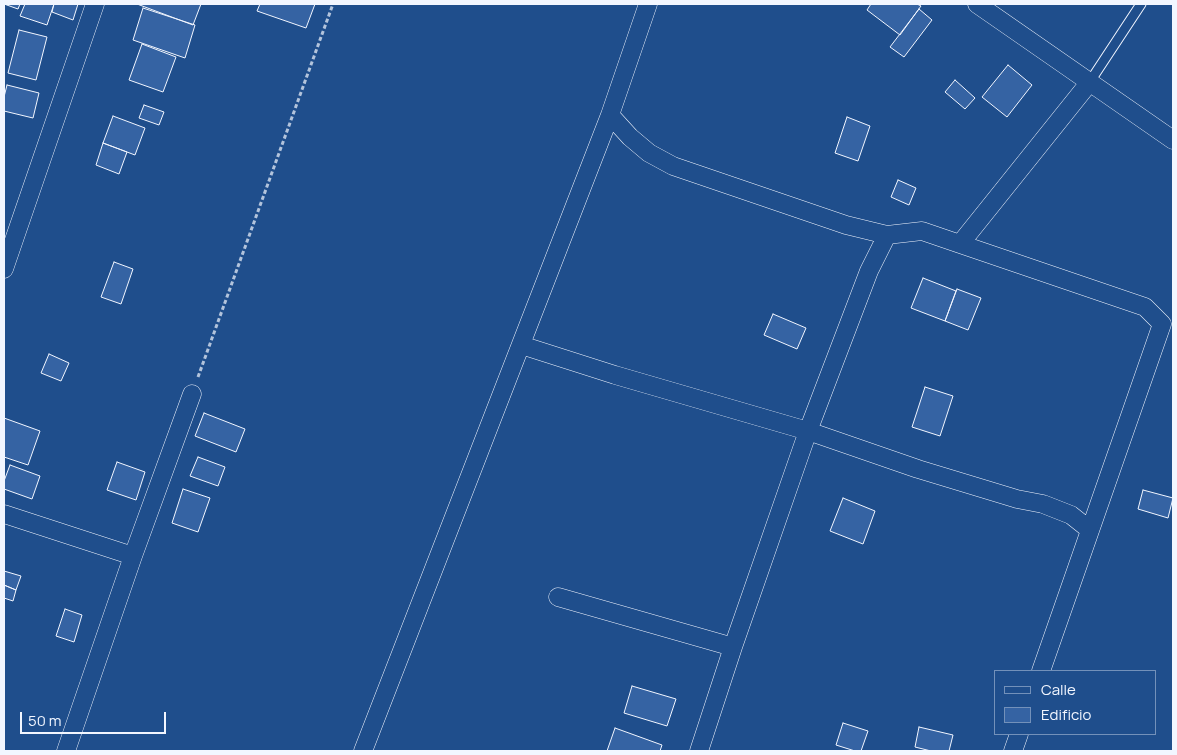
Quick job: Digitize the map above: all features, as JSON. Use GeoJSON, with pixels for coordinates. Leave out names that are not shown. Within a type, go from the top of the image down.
{"type":"FeatureCollection","features":[{"type":"Feature","properties":{"kind":"street"},"geometry":{"type":"LineString","coordinates":[[4,268],[95,4]]}},
{"type":"Feature","properties":{"kind":"street"},"geometry":{"type":"LineString","coordinates":[[363,751],[610,114],[648,4]]}},
{"type":"Feature","properties":{"kind":"street"},"geometry":{"type":"LineString","coordinates":[[977,4],[1173,140]]}},
{"type":"Feature","properties":{"kind":"street"},"geometry":{"type":"LineString","coordinates":[[960,244],[1089,83]]}},
{"type":"Feature","properties":{"kind":"street"},"geometry":{"type":"LineString","coordinates":[[610,114],[630,137],[649,153],[672,166],[846,225],[887,235],[922,231],[1146,306],[1162,324],[1041,670]]}},
{"type":"Feature","properties":{"kind":"street"},"geometry":{"type":"LineString","coordinates":[[699,751],[808,431],[868,271],[887,235]]}},
{"type":"Feature","properties":{"kind":"street"},"geometry":{"type":"LineString","coordinates":[[520,345],[615,375],[808,431],[918,469],[1017,499],[1043,504],[1072,515],[1090,530]]}},
{"type":"Feature","properties":{"kind":"street"},"geometry":{"type":"LineString","coordinates":[[66,751],[133,556],[192,394]]}},
{"type":"Feature","properties":{"kind":"street"},"geometry":{"type":"LineString","coordinates":[[4,514],[133,556]]}},
{"type":"Feature","properties":{"kind":"street"},"geometry":{"type":"LineString","coordinates":[[558,597],[733,647]]}},
{"type":"Feature","properties":{"kind":"street"},"geometry":{"type":"LineString","coordinates":[[1013,751],[1019,735]]}},
{"type":"Feature","properties":{"kind":"lane"},"geometry":{"type":"LineString","coordinates":[[1089,83],[1141,4]]}},
{"type":"Feature","properties":{"kind":"path"},"geometry":{"type":"LineString","coordinates":[[192,394],[334,4]]}},
{"type":"Feature","properties":{"kind":"building"},"geometry":{"type":"Polygon","coordinates":[[[4,4],[20,4],[18,9],[4,4]]]}},
{"type":"Feature","properties":{"kind":"building"},"geometry":{"type":"Polygon","coordinates":[[[25,4],[54,4],[47,25],[20,16],[25,4]]]}},
{"type":"Feature","properties":{"kind":"building"},"geometry":{"type":"Polygon","coordinates":[[[54,4],[78,4],[73,20],[52,12],[54,4]]]}},
{"type":"Feature","properties":{"kind":"building"},"geometry":{"type":"Polygon","coordinates":[[[137,4],[201,4],[193,25],[137,4]]]}},
{"type":"Feature","properties":{"kind":"building"},"geometry":{"type":"Polygon","coordinates":[[[260,4],[315,4],[306,28],[257,11],[260,4]]]}},
{"type":"Feature","properties":{"kind":"building"},"geometry":{"type":"Polygon","coordinates":[[[871,4],[917,4],[921,6],[900,35],[867,10],[871,4]]]}},
{"type":"Feature","properties":{"kind":"building"},"geometry":{"type":"Polygon","coordinates":[[[143,8],[195,25],[185,58],[133,40],[143,8]]]}},
{"type":"Feature","properties":{"kind":"building"},"geometry":{"type":"Polygon","coordinates":[[[919,9],[932,20],[904,57],[890,47],[919,9]]]}},
{"type":"Feature","properties":{"kind":"building"},"geometry":{"type":"Polygon","coordinates":[[[19,30],[47,37],[36,80],[8,73],[19,30]]]}},
{"type":"Feature","properties":{"kind":"building"},"geometry":{"type":"Polygon","coordinates":[[[142,44],[176,57],[163,92],[129,80],[142,44]]]}},
{"type":"Feature","properties":{"kind":"building"},"geometry":{"type":"Polygon","coordinates":[[[1008,65],[1032,85],[1007,117],[982,97],[1008,65]]]}},
{"type":"Feature","properties":{"kind":"building"},"geometry":{"type":"Polygon","coordinates":[[[955,80],[975,98],[965,109],[945,92],[955,80]]]}},
{"type":"Feature","properties":{"kind":"building"},"geometry":{"type":"Polygon","coordinates":[[[7,85],[39,93],[33,118],[4,111],[4,97],[7,85]]]}},
{"type":"Feature","properties":{"kind":"building"},"geometry":{"type":"Polygon","coordinates":[[[144,105],[164,112],[159,125],[139,118],[144,105]]]}},
{"type":"Feature","properties":{"kind":"building"},"geometry":{"type":"Polygon","coordinates":[[[113,116],[145,128],[135,155],[103,143],[113,116]]]}},
{"type":"Feature","properties":{"kind":"building"},"geometry":{"type":"Polygon","coordinates":[[[847,117],[870,126],[858,161],[835,153],[847,117]]]}},
{"type":"Feature","properties":{"kind":"building"},"geometry":{"type":"Polygon","coordinates":[[[103,143],[127,152],[119,174],[96,165],[103,143]]]}},
{"type":"Feature","properties":{"kind":"building"},"geometry":{"type":"Polygon","coordinates":[[[898,180],[916,188],[909,205],[891,197],[898,180]]]}},
{"type":"Feature","properties":{"kind":"building"},"geometry":{"type":"Polygon","coordinates":[[[114,262],[133,269],[121,304],[101,297],[114,262]]]}},
{"type":"Feature","properties":{"kind":"building"},"geometry":{"type":"Polygon","coordinates":[[[923,278],[956,291],[945,321],[911,308],[923,278]]]}},
{"type":"Feature","properties":{"kind":"building"},"geometry":{"type":"Polygon","coordinates":[[[957,289],[981,298],[968,330],[945,321],[957,289]]]}},
{"type":"Feature","properties":{"kind":"building"},"geometry":{"type":"Polygon","coordinates":[[[773,314],[806,328],[797,349],[764,335],[773,314]]]}},
{"type":"Feature","properties":{"kind":"building"},"geometry":{"type":"Polygon","coordinates":[[[49,354],[69,363],[61,381],[41,373],[49,354]]]}},
{"type":"Feature","properties":{"kind":"building"},"geometry":{"type":"Polygon","coordinates":[[[925,387],[953,396],[940,436],[912,427],[925,387]]]}},
{"type":"Feature","properties":{"kind":"building"},"geometry":{"type":"Polygon","coordinates":[[[204,413],[245,429],[236,452],[195,436],[204,413]]]}},
{"type":"Feature","properties":{"kind":"building"},"geometry":{"type":"Polygon","coordinates":[[[4,418],[40,431],[28,465],[4,457],[4,418]]]}},
{"type":"Feature","properties":{"kind":"building"},"geometry":{"type":"Polygon","coordinates":[[[198,457],[225,467],[218,486],[190,476],[198,457]]]}},
{"type":"Feature","properties":{"kind":"building"},"geometry":{"type":"Polygon","coordinates":[[[117,462],[145,472],[136,500],[107,490],[117,462]]]}},
{"type":"Feature","properties":{"kind":"building"},"geometry":{"type":"Polygon","coordinates":[[[10,465],[40,476],[32,499],[4,489],[4,481],[10,465]]]}},
{"type":"Feature","properties":{"kind":"building"},"geometry":{"type":"Polygon","coordinates":[[[183,489],[210,498],[198,532],[172,523],[183,489]]]}},
{"type":"Feature","properties":{"kind":"building"},"geometry":{"type":"Polygon","coordinates":[[[1143,490],[1173,498],[1168,518],[1138,509],[1143,490]]]}},
{"type":"Feature","properties":{"kind":"building"},"geometry":{"type":"Polygon","coordinates":[[[843,498],[875,511],[863,544],[830,531],[843,498]]]}},
{"type":"Feature","properties":{"kind":"building"},"geometry":{"type":"Polygon","coordinates":[[[4,571],[21,576],[16,590],[4,585],[4,571]]]}},
{"type":"Feature","properties":{"kind":"building"},"geometry":{"type":"Polygon","coordinates":[[[4,585],[16,590],[13,601],[4,598],[4,585]]]}},
{"type":"Feature","properties":{"kind":"building"},"geometry":{"type":"Polygon","coordinates":[[[65,609],[82,615],[74,642],[56,636],[65,609]]]}},
{"type":"Feature","properties":{"kind":"building"},"geometry":{"type":"Polygon","coordinates":[[[632,686],[676,699],[667,726],[624,713],[632,686]]]}},
{"type":"Feature","properties":{"kind":"building"},"geometry":{"type":"Polygon","coordinates":[[[843,723],[868,731],[861,751],[836,745],[843,723]]]}},
{"type":"Feature","properties":{"kind":"building"},"geometry":{"type":"Polygon","coordinates":[[[919,727],[953,735],[949,751],[931,751],[915,747],[919,727]]]}},
{"type":"Feature","properties":{"kind":"building"},"geometry":{"type":"Polygon","coordinates":[[[615,728],[662,745],[660,751],[607,751],[615,728]]]}}]}
